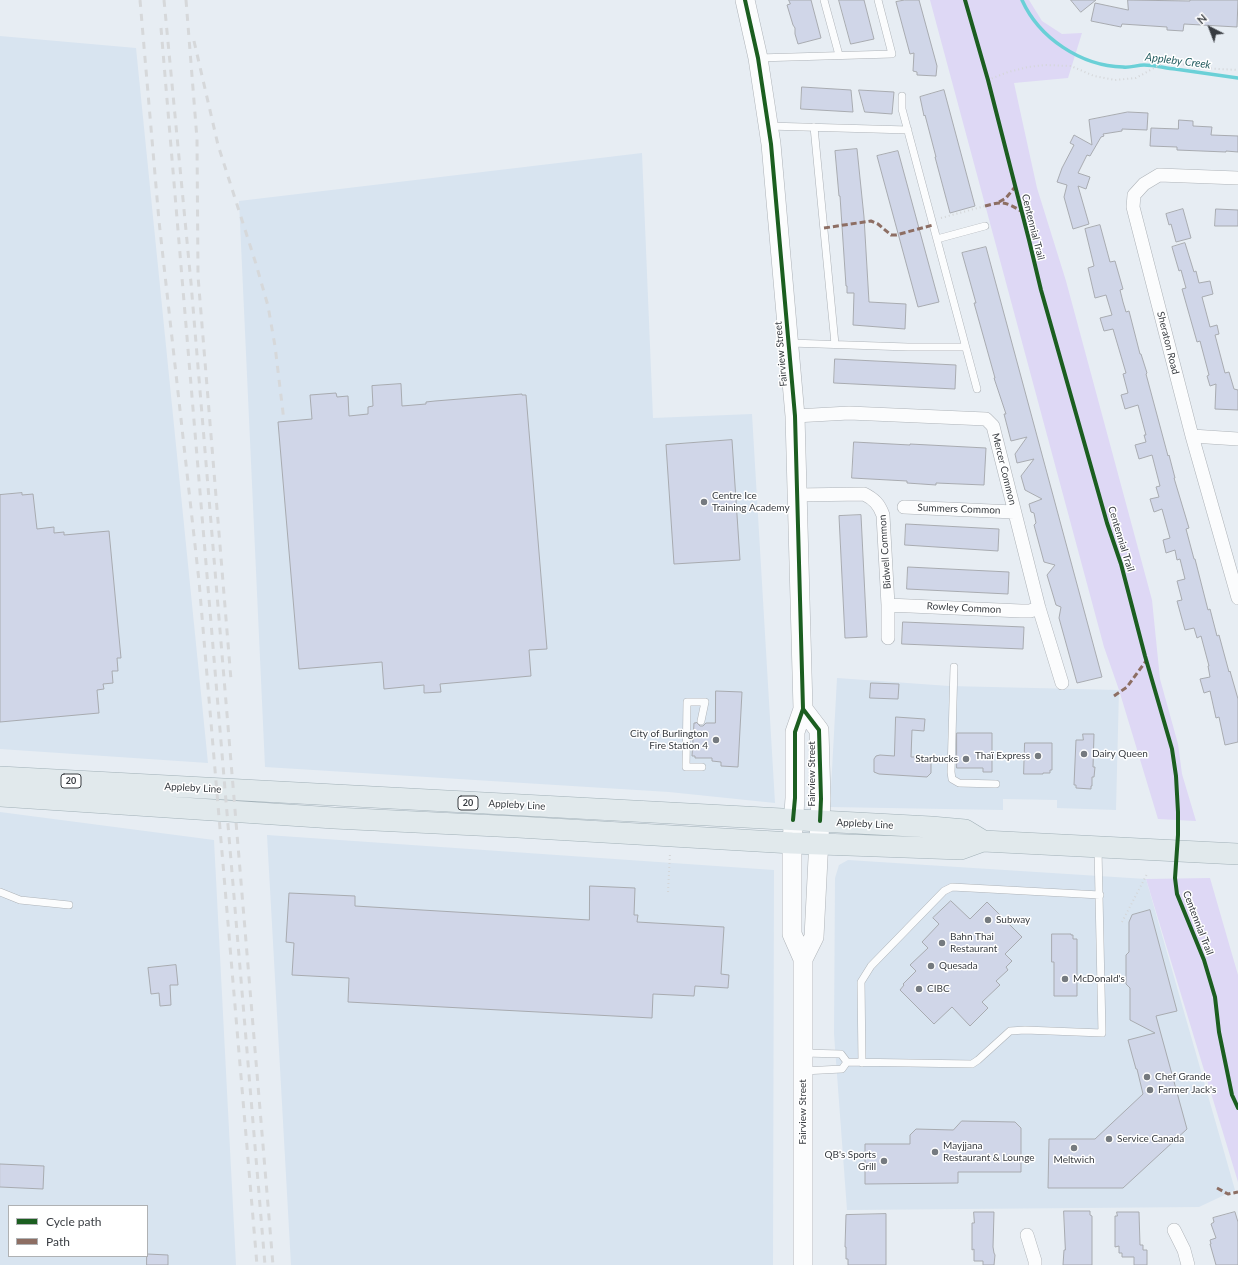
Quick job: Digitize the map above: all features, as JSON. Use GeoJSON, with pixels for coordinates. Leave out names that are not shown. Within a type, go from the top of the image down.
{"type":"FeatureCollection","features":[{"type":"Feature","properties":{"kind":"main road","name":"Appleby Line"},"geometry":{"type":"LineString","coordinates":[[0,777],[965,830],[983,841]]}},
{"type":"Feature","properties":{"kind":"main road","name":"Appleby Line"},"geometry":{"type":"LineString","coordinates":[[0,796],[334,818],[518,826],[792,843],[961,849],[983,841],[1238,854]]}},
{"type":"Feature","properties":{"kind":"street","name":"Fairview Street"},"geometry":{"type":"LineString","coordinates":[[745,0],[758,58],[771,144],[795,416],[803,709],[795,732],[795,798],[792,843],[792,934],[803,959],[803,1265]]}},
{"type":"Feature","properties":{"kind":"street","name":"Sheraton Road"},"geometry":{"type":"LineString","coordinates":[[1237,591],[1192,436],[1133,207],[1134,195],[1144,184],[1159,175],[1238,178]]}},
{"type":"Feature","properties":{"kind":"street","name":"Mercer Common"},"geometry":{"type":"LineString","coordinates":[[795,416],[849,413],[986,419],[993,426],[1039,608],[1062,683]]}},
{"type":"Feature","properties":{"kind":"street"},"geometry":{"type":"LineString","coordinates":[[1192,436],[1238,439]]}},
{"type":"Feature","properties":{"kind":"street","name":"Bidwell Common"},"geometry":{"type":"LineString","coordinates":[[796,495],[864,494],[878,504],[883,515],[888,605],[888,638]]}},
{"type":"Feature","properties":{"kind":"street","name":"Summers Common"},"geometry":{"type":"LineString","coordinates":[[904,507],[1014,512]]}},
{"type":"Feature","properties":{"kind":"street","name":"Rowley Common"},"geometry":{"type":"LineString","coordinates":[[888,605],[1021,611],[1030,611],[1039,608]]}},
{"type":"Feature","properties":{"kind":"street","name":"Fairview Street"},"geometry":{"type":"LineString","coordinates":[[803,709],[819,730],[821,800],[814,937],[803,959]]}},
{"type":"Feature","properties":{"kind":"street"},"geometry":{"type":"LineString","coordinates":[[1174,1230],[1184,1250],[1188,1265]]}},
{"type":"Feature","properties":{"kind":"street"},"geometry":{"type":"LineString","coordinates":[[1027,1235],[1036,1265]]}},
{"type":"Feature","properties":{"kind":"lane"},"geometry":{"type":"LineString","coordinates":[[824,0],[839,56]]}},
{"type":"Feature","properties":{"kind":"lane"},"geometry":{"type":"LineString","coordinates":[[758,58],[892,54],[878,0]]}},
{"type":"Feature","properties":{"kind":"lane"},"geometry":{"type":"LineString","coordinates":[[902,96],[902,109],[977,389]]}},
{"type":"Feature","properties":{"kind":"lane"},"geometry":{"type":"LineString","coordinates":[[768,126],[908,130]]}},
{"type":"Feature","properties":{"kind":"lane"},"geometry":{"type":"LineString","coordinates":[[814,127],[835,344]]}},
{"type":"Feature","properties":{"kind":"lane"},"geometry":{"type":"LineString","coordinates":[[937,239],[985,226]]}},
{"type":"Feature","properties":{"kind":"lane"},"geometry":{"type":"LineString","coordinates":[[788,343],[908,347],[965,347]]}},
{"type":"Feature","properties":{"kind":"lane"},"geometry":{"type":"LineString","coordinates":[[954,667],[952,779],[959,783],[996,784]]}},
{"type":"Feature","properties":{"kind":"lane"},"geometry":{"type":"LineString","coordinates":[[701,721],[705,702],[687,702],[686,767],[702,767]]}},
{"type":"Feature","properties":{"kind":"lane"},"geometry":{"type":"LineString","coordinates":[[847,1062],[964,1065],[972,1064],[978,1060],[1010,1031],[1025,1030],[1102,1033],[1098,847]]}},
{"type":"Feature","properties":{"kind":"lane"},"geometry":{"type":"LineString","coordinates":[[862,1062],[861,982],[871,966],[944,890],[952,887],[1100,895]]}},
{"type":"Feature","properties":{"kind":"lane"},"geometry":{"type":"LineString","coordinates":[[0,892],[20,900],[69,905]]}},
{"type":"Feature","properties":{"kind":"lane"},"geometry":{"type":"LineString","coordinates":[[803,1062],[841,1054],[847,1062]]}},
{"type":"Feature","properties":{"kind":"lane"},"geometry":{"type":"LineString","coordinates":[[803,1062],[842,1069],[847,1062]]}},
{"type":"Feature","properties":{"kind":"path"},"geometry":{"type":"LineString","coordinates":[[988,80],[1008,72],[1045,65],[1070,66],[1094,76],[1114,80],[1136,78],[1163,63],[1170,62],[1202,68],[1238,70]]}},
{"type":"Feature","properties":{"kind":"path"},"geometry":{"type":"LineString","coordinates":[[986,72],[990,87]]}},
{"type":"Feature","properties":{"kind":"path"},"geometry":{"type":"LineString","coordinates":[[932,220],[985,206]]}},
{"type":"Feature","properties":{"kind":"path"},"geometry":{"type":"LineString","coordinates":[[668,892],[670,852]]}},
{"type":"Feature","properties":{"kind":"path"},"geometry":{"type":"LineString","coordinates":[[1122,922],[1147,874]]}},
{"type":"Feature","properties":{"kind":"shaded area"},"geometry":{"type":"Polygon","coordinates":[[[930,0],[1029,0],[1042,21],[1062,34],[1082,33],[1068,78],[1014,83],[1037,188],[1066,281],[1152,600],[1160,679],[1178,744],[1182,774],[1196,821],[1158,819],[1119,690],[1104,647],[930,0]]]}},
{"type":"Feature","properties":{"kind":"shaded area"},"geometry":{"type":"Polygon","coordinates":[[[0,36],[136,48],[208,763],[0,749],[0,36]]]}},
{"type":"Feature","properties":{"kind":"shaded area"},"geometry":{"type":"Polygon","coordinates":[[[642,153],[653,418],[752,414],[775,803],[669,792],[265,767],[239,201],[642,153]]]}},
{"type":"Feature","properties":{"kind":"shaded area"},"geometry":{"type":"Polygon","coordinates":[[[837,678],[949,686],[1119,690],[1116,810],[1057,808],[1057,800],[1003,799],[1003,810],[830,807],[837,678]]]}},
{"type":"Feature","properties":{"kind":"shaded area"},"geometry":{"type":"Polygon","coordinates":[[[0,812],[214,840],[236,1265],[0,1265],[0,812]]]}},
{"type":"Feature","properties":{"kind":"shaded area"},"geometry":{"type":"Polygon","coordinates":[[[267,835],[774,870],[773,1265],[291,1265],[267,835]]]}},
{"type":"Feature","properties":{"kind":"shaded area"},"geometry":{"type":"Polygon","coordinates":[[[848,860],[1146,879],[1235,1190],[1199,1207],[847,1210],[834,1034],[835,878],[839,865],[848,860]]]}},
{"type":"Feature","properties":{"kind":"shaded area"},"geometry":{"type":"Polygon","coordinates":[[[1210,878],[1238,975],[1238,1182],[1146,879],[1210,878]]]}},
{"type":"Feature","properties":{"kind":"building"},"geometry":{"type":"Polygon","coordinates":[[[789,0],[811,0],[821,38],[798,44],[795,28],[787,5],[790,4],[789,0]]]}},
{"type":"Feature","properties":{"kind":"building"},"geometry":{"type":"Polygon","coordinates":[[[839,0],[864,0],[874,39],[851,44],[839,0]]]}},
{"type":"Feature","properties":{"kind":"building"},"geometry":{"type":"Polygon","coordinates":[[[905,0],[919,0],[937,66],[936,76],[917,75],[917,72],[913,71],[914,53],[910,54],[896,2],[905,0]]]}},
{"type":"Feature","properties":{"kind":"building"},"geometry":{"type":"Polygon","coordinates":[[[1071,0],[1096,0],[1081,12],[1071,0]]]}},
{"type":"Feature","properties":{"kind":"building"},"geometry":{"type":"Polygon","coordinates":[[[1128,0],[1238,0],[1237,27],[1184,24],[1183,31],[1167,30],[1167,27],[1122,24],[1121,27],[1091,21],[1095,3],[1128,10],[1128,0]]]}},
{"type":"Feature","properties":{"kind":"building"},"geometry":{"type":"Polygon","coordinates":[[[802,87],[851,90],[853,112],[801,109],[802,87]]]}},
{"type":"Feature","properties":{"kind":"building"},"geometry":{"type":"Polygon","coordinates":[[[859,90],[894,92],[892,114],[865,112],[859,90]]]}},
{"type":"Feature","properties":{"kind":"building"},"geometry":{"type":"Polygon","coordinates":[[[944,90],[975,206],[950,213],[920,97],[944,90]]]}},
{"type":"Feature","properties":{"kind":"building"},"geometry":{"type":"Polygon","coordinates":[[[1128,112],[1148,113],[1147,130],[1122,129],[1122,131],[1103,134],[1104,136],[1101,137],[1090,156],[1087,155],[1078,173],[1090,177],[1086,189],[1078,186],[1089,224],[1073,229],[1064,197],[1067,185],[1057,182],[1062,168],[1074,145],[1070,143],[1074,135],[1092,145],[1089,120],[1128,112]]]}},
{"type":"Feature","properties":{"kind":"building"},"geometry":{"type":"Polygon","coordinates":[[[1179,120],[1193,121],[1193,126],[1212,127],[1211,135],[1238,136],[1238,152],[1177,150],[1177,147],[1150,146],[1151,128],[1178,129],[1179,120]]]}},
{"type":"Feature","properties":{"kind":"building"},"geometry":{"type":"Polygon","coordinates":[[[857,149],[864,217],[869,302],[906,304],[905,329],[853,325],[854,293],[847,293],[846,286],[840,196],[835,151],[857,149]]]}},
{"type":"Feature","properties":{"kind":"building"},"geometry":{"type":"Polygon","coordinates":[[[898,151],[939,302],[918,307],[877,156],[898,151]]]}},
{"type":"Feature","properties":{"kind":"building"},"geometry":{"type":"Polygon","coordinates":[[[1183,209],[1191,238],[1176,242],[1171,224],[1169,225],[1166,214],[1183,209]]]}},
{"type":"Feature","properties":{"kind":"building"},"geometry":{"type":"Polygon","coordinates":[[[1216,209],[1238,210],[1238,226],[1215,226],[1216,209]]]}},
{"type":"Feature","properties":{"kind":"building"},"geometry":{"type":"Polygon","coordinates":[[[1100,225],[1110,262],[1115,261],[1123,289],[1120,290],[1123,302],[1126,312],[1129,311],[1140,354],[1147,373],[1146,374],[1168,456],[1169,455],[1174,478],[1189,528],[1186,529],[1208,610],[1210,609],[1217,636],[1219,635],[1238,699],[1238,742],[1225,745],[1219,717],[1216,718],[1210,691],[1204,693],[1200,679],[1210,677],[1209,666],[1201,636],[1197,638],[1194,628],[1185,630],[1177,601],[1182,600],[1177,581],[1185,579],[1180,559],[1177,560],[1175,550],[1166,553],[1163,540],[1170,538],[1162,509],[1154,512],[1150,499],[1159,497],[1156,487],[1160,486],[1152,455],[1139,459],[1135,445],[1146,442],[1144,435],[1146,435],[1138,405],[1125,409],[1121,395],[1128,393],[1123,374],[1126,373],[1113,329],[1104,331],[1100,318],[1112,315],[1106,295],[1095,298],[1088,268],[1094,266],[1085,229],[1100,225]]]}},
{"type":"Feature","properties":{"kind":"building"},"geometry":{"type":"Polygon","coordinates":[[[1185,243],[1199,283],[1210,281],[1213,294],[1202,297],[1210,327],[1217,325],[1219,334],[1215,335],[1225,373],[1229,372],[1234,389],[1238,390],[1238,410],[1215,409],[1216,384],[1210,386],[1207,376],[1209,375],[1200,341],[1197,342],[1182,289],[1186,288],[1172,247],[1185,243]]]}},
{"type":"Feature","properties":{"kind":"building"},"geometry":{"type":"Polygon","coordinates":[[[986,247],[1102,677],[1077,683],[1059,618],[1061,607],[1056,605],[1047,575],[1055,565],[1044,562],[1034,525],[1036,523],[1034,513],[1031,512],[1029,504],[1042,499],[1025,490],[1021,476],[1034,459],[1017,463],[1015,454],[1027,437],[1011,441],[1004,414],[1006,414],[994,378],[962,253],[986,247]]]}},
{"type":"Feature","properties":{"kind":"building"},"geometry":{"type":"Polygon","coordinates":[[[835,359],[956,365],[955,389],[834,383],[835,359]]]}},
{"type":"Feature","properties":{"kind":"building"},"geometry":{"type":"Polygon","coordinates":[[[401,384],[402,406],[426,404],[426,402],[435,401],[522,394],[526,395],[547,649],[529,650],[531,676],[440,684],[441,692],[424,693],[424,685],[384,689],[382,662],[299,669],[278,422],[312,419],[310,395],[336,393],[337,397],[348,396],[349,416],[368,414],[368,407],[373,406],[372,386],[401,384]]]}},
{"type":"Feature","properties":{"kind":"building"},"geometry":{"type":"Polygon","coordinates":[[[732,440],[740,560],[674,564],[666,445],[732,440]]]}},
{"type":"Feature","properties":{"kind":"building"},"geometry":{"type":"Polygon","coordinates":[[[854,442],[986,448],[984,485],[936,483],[936,485],[907,483],[907,481],[852,478],[854,442]]]}},
{"type":"Feature","properties":{"kind":"building"},"geometry":{"type":"Polygon","coordinates":[[[22,493],[22,495],[33,494],[37,529],[54,527],[54,533],[64,532],[64,535],[109,531],[121,658],[117,658],[118,671],[112,671],[113,683],[103,684],[104,689],[97,690],[99,713],[0,722],[0,495],[22,493]]]}},
{"type":"Feature","properties":{"kind":"building"},"geometry":{"type":"Polygon","coordinates":[[[861,515],[867,637],[845,638],[839,516],[861,515]]]}},
{"type":"Feature","properties":{"kind":"building"},"geometry":{"type":"Polygon","coordinates":[[[906,524],[999,529],[998,551],[905,545],[906,524]]]}},
{"type":"Feature","properties":{"kind":"building"},"geometry":{"type":"Polygon","coordinates":[[[908,567],[1009,572],[1008,594],[907,589],[908,567]]]}},
{"type":"Feature","properties":{"kind":"building"},"geometry":{"type":"Polygon","coordinates":[[[903,622],[1024,627],[1023,649],[902,644],[903,622]]]}},
{"type":"Feature","properties":{"kind":"building"},"geometry":{"type":"Polygon","coordinates":[[[871,683],[899,684],[898,699],[870,698],[871,683]]]}},
{"type":"Feature","properties":{"kind":"building","name":"City of Burlington Fire Station 4"},"geometry":{"type":"Polygon","coordinates":[[[716,691],[742,692],[738,767],[721,766],[721,762],[712,761],[712,758],[695,758],[695,756],[692,756],[694,723],[696,722],[700,726],[703,726],[706,723],[715,723],[716,691]]]}},
{"type":"Feature","properties":{"kind":"building"},"geometry":{"type":"Polygon","coordinates":[[[896,717],[925,719],[924,731],[912,730],[911,757],[926,757],[930,760],[931,773],[927,777],[879,774],[874,772],[874,759],[876,756],[894,756],[896,717]]]}},
{"type":"Feature","properties":{"kind":"building"},"geometry":{"type":"Polygon","coordinates":[[[957,733],[992,733],[992,772],[983,772],[983,768],[957,768],[957,733]]]}},
{"type":"Feature","properties":{"kind":"building","name":"Dairy Queen"},"geometry":{"type":"Polygon","coordinates":[[[1083,734],[1094,734],[1093,767],[1095,767],[1091,789],[1076,788],[1076,785],[1074,785],[1076,740],[1083,740],[1083,734]]]}},
{"type":"Feature","properties":{"kind":"building","name":"Thaï Express"},"geometry":{"type":"Polygon","coordinates":[[[1025,743],[1052,743],[1052,770],[1050,770],[1050,773],[1024,774],[1025,743]]]}},
{"type":"Feature","properties":{"kind":"building"},"geometry":{"type":"Polygon","coordinates":[[[590,886],[635,888],[634,915],[638,915],[637,922],[724,927],[721,974],[729,975],[728,988],[695,986],[694,996],[653,994],[652,1018],[348,1002],[349,978],[292,975],[294,943],[286,942],[289,893],[355,896],[355,906],[589,920],[590,886]]]}},
{"type":"Feature","properties":{"kind":"building"},"geometry":{"type":"Polygon","coordinates":[[[951,901],[970,919],[987,902],[1022,937],[1005,954],[1012,961],[1006,967],[1008,970],[996,981],[1000,985],[982,1002],[988,1008],[970,1026],[952,1007],[934,1024],[900,990],[904,985],[903,984],[916,971],[910,965],[928,948],[922,942],[939,924],[933,918],[951,901]]]}},
{"type":"Feature","properties":{"kind":"building"},"geometry":{"type":"Polygon","coordinates":[[[1150,910],[1177,1011],[1156,1016],[1187,1129],[1123,1188],[1048,1188],[1049,1139],[1095,1139],[1143,1094],[1128,1040],[1155,1033],[1130,1020],[1130,988],[1126,984],[1126,955],[1129,952],[1129,922],[1132,915],[1150,910]]]}},
{"type":"Feature","properties":{"kind":"building","name":"McDonald's"},"geometry":{"type":"Polygon","coordinates":[[[1052,934],[1071,934],[1073,935],[1073,939],[1077,939],[1077,996],[1054,996],[1052,934]]]}},
{"type":"Feature","properties":{"kind":"building"},"geometry":{"type":"Polygon","coordinates":[[[176,965],[178,985],[170,985],[171,1005],[160,1006],[159,993],[151,994],[148,968],[176,965]]]}},
{"type":"Feature","properties":{"kind":"building"},"geometry":{"type":"Polygon","coordinates":[[[962,1121],[1015,1122],[1021,1128],[1021,1172],[958,1172],[958,1183],[865,1184],[865,1144],[910,1144],[910,1135],[916,1129],[953,1130],[962,1121]]]}},
{"type":"Feature","properties":{"kind":"building"},"geometry":{"type":"Polygon","coordinates":[[[0,1164],[44,1166],[43,1189],[0,1187],[0,1164]]]}},
{"type":"Feature","properties":{"kind":"building"},"geometry":{"type":"Polygon","coordinates":[[[1064,1211],[1090,1211],[1090,1215],[1092,1216],[1092,1265],[1063,1265],[1065,1250],[1064,1211]]]}},
{"type":"Feature","properties":{"kind":"building"},"geometry":{"type":"Polygon","coordinates":[[[974,1212],[994,1212],[994,1265],[983,1265],[983,1261],[974,1261],[974,1249],[972,1250],[972,1223],[974,1223],[974,1212]]]}},
{"type":"Feature","properties":{"kind":"building"},"geometry":{"type":"Polygon","coordinates":[[[1117,1212],[1139,1212],[1140,1245],[1143,1245],[1143,1250],[1147,1250],[1147,1265],[1134,1265],[1134,1257],[1122,1257],[1122,1253],[1119,1253],[1119,1246],[1115,1247],[1115,1216],[1117,1216],[1117,1212]]]}},
{"type":"Feature","properties":{"kind":"building"},"geometry":{"type":"Polygon","coordinates":[[[1235,1212],[1238,1222],[1238,1265],[1216,1265],[1210,1244],[1210,1240],[1216,1238],[1211,1224],[1214,1222],[1213,1218],[1235,1212]]]}},
{"type":"Feature","properties":{"kind":"building"},"geometry":{"type":"Polygon","coordinates":[[[886,1214],[886,1265],[848,1265],[845,1247],[846,1215],[886,1214]]]}},
{"type":"Feature","properties":{"kind":"building"},"geometry":{"type":"Polygon","coordinates":[[[148,1254],[168,1255],[168,1265],[147,1265],[148,1254]]]}},
{"type":"Feature","properties":{"kind":"waterway","name":"Appleby Creek"},"geometry":{"type":"LineString","coordinates":[[1022,0],[1029,14],[1050,38],[1077,55],[1092,61],[1107,65],[1126,67],[1152,65],[1238,78]]}},
{"type":"Feature","properties":{"kind":"railway"},"geometry":{"type":"LineString","coordinates":[[140,0],[159,221],[199,581],[257,1265]]}},
{"type":"Feature","properties":{"kind":"railway"},"geometry":{"type":"LineString","coordinates":[[164,0],[191,283],[273,1265]]}},
{"type":"Feature","properties":{"kind":"railway"},"geometry":{"type":"LineString","coordinates":[[186,0],[197,139],[198,276],[231,680]]}},
{"type":"Feature","properties":{"kind":"railway"},"geometry":{"type":"LineString","coordinates":[[161,28],[265,1265]]}},
{"type":"Feature","properties":{"kind":"railway"},"geometry":{"type":"LineString","coordinates":[[194,41],[218,145],[268,306],[275,346],[284,421]]}},
{"type":"Feature","properties":{"kind":"marked path"},"geometry":{"type":"LineString","coordinates":[[999,202],[1006,198],[1015,187]]}},
{"type":"Feature","properties":{"kind":"marked path"},"geometry":{"type":"LineString","coordinates":[[985,206],[996,203],[1004,203],[1021,211]]}},
{"type":"Feature","properties":{"kind":"marked path"},"geometry":{"type":"LineString","coordinates":[[824,228],[871,221],[878,224],[891,235],[896,235],[933,225]]}},
{"type":"Feature","properties":{"kind":"marked path"},"geometry":{"type":"LineString","coordinates":[[1114,696],[1127,687],[1146,661]]}},
{"type":"Feature","properties":{"kind":"marked path"},"geometry":{"type":"LineString","coordinates":[[1217,1188],[1228,1194],[1238,1192]]}},
{"type":"Feature","properties":{"kind":"cycle path"},"geometry":{"type":"LineString","coordinates":[[745,0],[758,58],[771,144],[795,416],[803,709],[795,732],[795,798],[793,820]]}},
{"type":"Feature","properties":{"kind":"cycle path","name":"Centennial Trail"},"geometry":{"type":"LineString","coordinates":[[965,0],[988,80],[1041,290],[1107,523],[1121,564],[1145,656],[1172,749],[1176,776],[1178,812],[1175,878],[1177,894],[1204,960],[1215,997],[1219,1032],[1232,1095],[1238,1108]]}},
{"type":"Feature","properties":{"kind":"cycle path"},"geometry":{"type":"LineString","coordinates":[[803,709],[819,730],[821,799],[820,821]]}},
{"type":"Feature","properties":{"kind":"place","name":"Centre Ice Training Academy"},"geometry":{"type":"Point","coordinates":[704,502]}},
{"type":"Feature","properties":{"kind":"place","name":"City of Burlington Fire Station 4"},"geometry":{"type":"Point","coordinates":[716,740]}},
{"type":"Feature","properties":{"kind":"place","name":"Dairy Queen"},"geometry":{"type":"Point","coordinates":[1084,754]}},
{"type":"Feature","properties":{"kind":"place","name":"Thaï Express"},"geometry":{"type":"Point","coordinates":[1038,756]}},
{"type":"Feature","properties":{"kind":"place","name":"Starbucks"},"geometry":{"type":"Point","coordinates":[966,759]}},
{"type":"Feature","properties":{"kind":"place","name":"Subway"},"geometry":{"type":"Point","coordinates":[988,920]}},
{"type":"Feature","properties":{"kind":"place","name":"Bahn Thai Restaurant"},"geometry":{"type":"Point","coordinates":[942,943]}},
{"type":"Feature","properties":{"kind":"place","name":"Quesada"},"geometry":{"type":"Point","coordinates":[931,966]}},
{"type":"Feature","properties":{"kind":"place","name":"McDonald's"},"geometry":{"type":"Point","coordinates":[1065,979]}},
{"type":"Feature","properties":{"kind":"place","name":"CIBC"},"geometry":{"type":"Point","coordinates":[919,989]}},
{"type":"Feature","properties":{"kind":"place","name":"Chef Grande"},"geometry":{"type":"Point","coordinates":[1147,1077]}},
{"type":"Feature","properties":{"kind":"place","name":"Farmer Jack's"},"geometry":{"type":"Point","coordinates":[1150,1090]}},
{"type":"Feature","properties":{"kind":"place","name":"Service Canada"},"geometry":{"type":"Point","coordinates":[1109,1139]}},
{"type":"Feature","properties":{"kind":"place","name":"Meltwich"},"geometry":{"type":"Point","coordinates":[1074,1148]}},
{"type":"Feature","properties":{"kind":"place","name":"Mayjjana Restaurant & Lounge"},"geometry":{"type":"Point","coordinates":[935,1152]}},
{"type":"Feature","properties":{"kind":"place","name":"QB's Sports Grill"},"geometry":{"type":"Point","coordinates":[884,1161]}}]}
